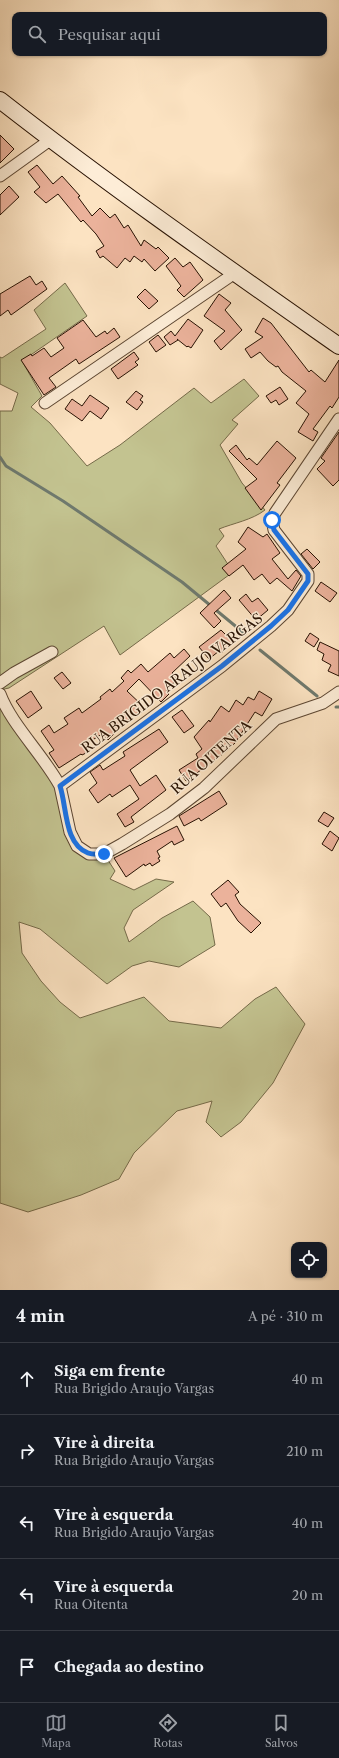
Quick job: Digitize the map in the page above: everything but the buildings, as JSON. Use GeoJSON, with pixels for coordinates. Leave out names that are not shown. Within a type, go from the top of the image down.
{"type":"FeatureCollection","features":[{"type":"Feature","properties":{"kind":"main road"},"geometry":{"type":"LineString","coordinates":[[0,100],[50,140],[339,346]]}},
{"type":"Feature","properties":{"kind":"street"},"geometry":{"type":"LineString","coordinates":[[0,176],[50,140]]}},
{"type":"Feature","properties":{"kind":"street"},"geometry":{"type":"LineString","coordinates":[[45,403],[235,273]]}},
{"type":"Feature","properties":{"kind":"street","name":"RUA BRIGIDO ARAUJO VARGAS"},"geometry":{"type":"LineString","coordinates":[[60,786],[222,666],[288,610],[308,581],[308,574],[274,530],[272,520],[275,513],[339,419]]}},
{"type":"Feature","properties":{"kind":"street"},"geometry":{"type":"LineString","coordinates":[[0,683],[14,673],[52,652]]}},
{"type":"Feature","properties":{"kind":"street","name":"RUA OITENTA"},"geometry":{"type":"LineString","coordinates":[[60,786],[70,832],[77,846],[89,854],[104,854],[170,814],[204,788],[276,719],[323,703],[339,692]]}},
{"type":"Feature","properties":{"kind":"street"},"geometry":{"type":"LineString","coordinates":[[0,694],[12,715],[52,772],[60,786]]}},
{"type":"Feature","properties":{"kind":"green space"},"geometry":{"type":"Polygon","coordinates":[[[65,283],[87,316],[22,361],[42,396],[31,407],[50,423],[87,466],[120,445],[194,388],[211,403],[244,379],[259,396],[232,420],[238,424],[220,445],[242,483],[265,510],[249,519],[219,529],[224,536],[216,546],[233,572],[120,655],[104,626],[9,688],[0,690],[0,411],[12,411],[18,393],[0,384],[0,357],[2,358],[46,329],[34,310],[65,283]]]}},
{"type":"Feature","properties":{"kind":"green space"},"geometry":{"type":"Polygon","coordinates":[[[0,698],[49,771],[77,846],[104,854],[115,871],[110,879],[134,890],[156,879],[174,882],[133,910],[124,928],[129,942],[162,918],[193,901],[210,917],[215,945],[179,967],[149,961],[132,966],[107,984],[40,929],[19,922],[22,953],[41,981],[60,1002],[80,1018],[144,997],[169,1021],[221,1028],[255,999],[276,987],[305,1024],[273,1083],[241,1122],[221,1137],[206,1122],[212,1101],[177,1111],[134,1153],[119,1179],[81,1195],[28,1212],[0,1203],[0,698]]]}},
{"type":"Feature","properties":{"kind":"waterway"},"geometry":{"type":"LineString","coordinates":[[0,457],[6,466],[63,501],[182,582],[245,634]]}},
{"type":"Feature","properties":{"kind":"waterway"},"geometry":{"type":"LineString","coordinates":[[260,650],[317,696]]}},
{"type":"Feature","properties":{"kind":"route"},"geometry":{"type":"LineString","coordinates":[[104,854],[89,854],[77,846],[70,832],[60,786],[222,666],[271,626],[288,610],[308,581],[308,574],[274,530],[272,520]]}}]}
